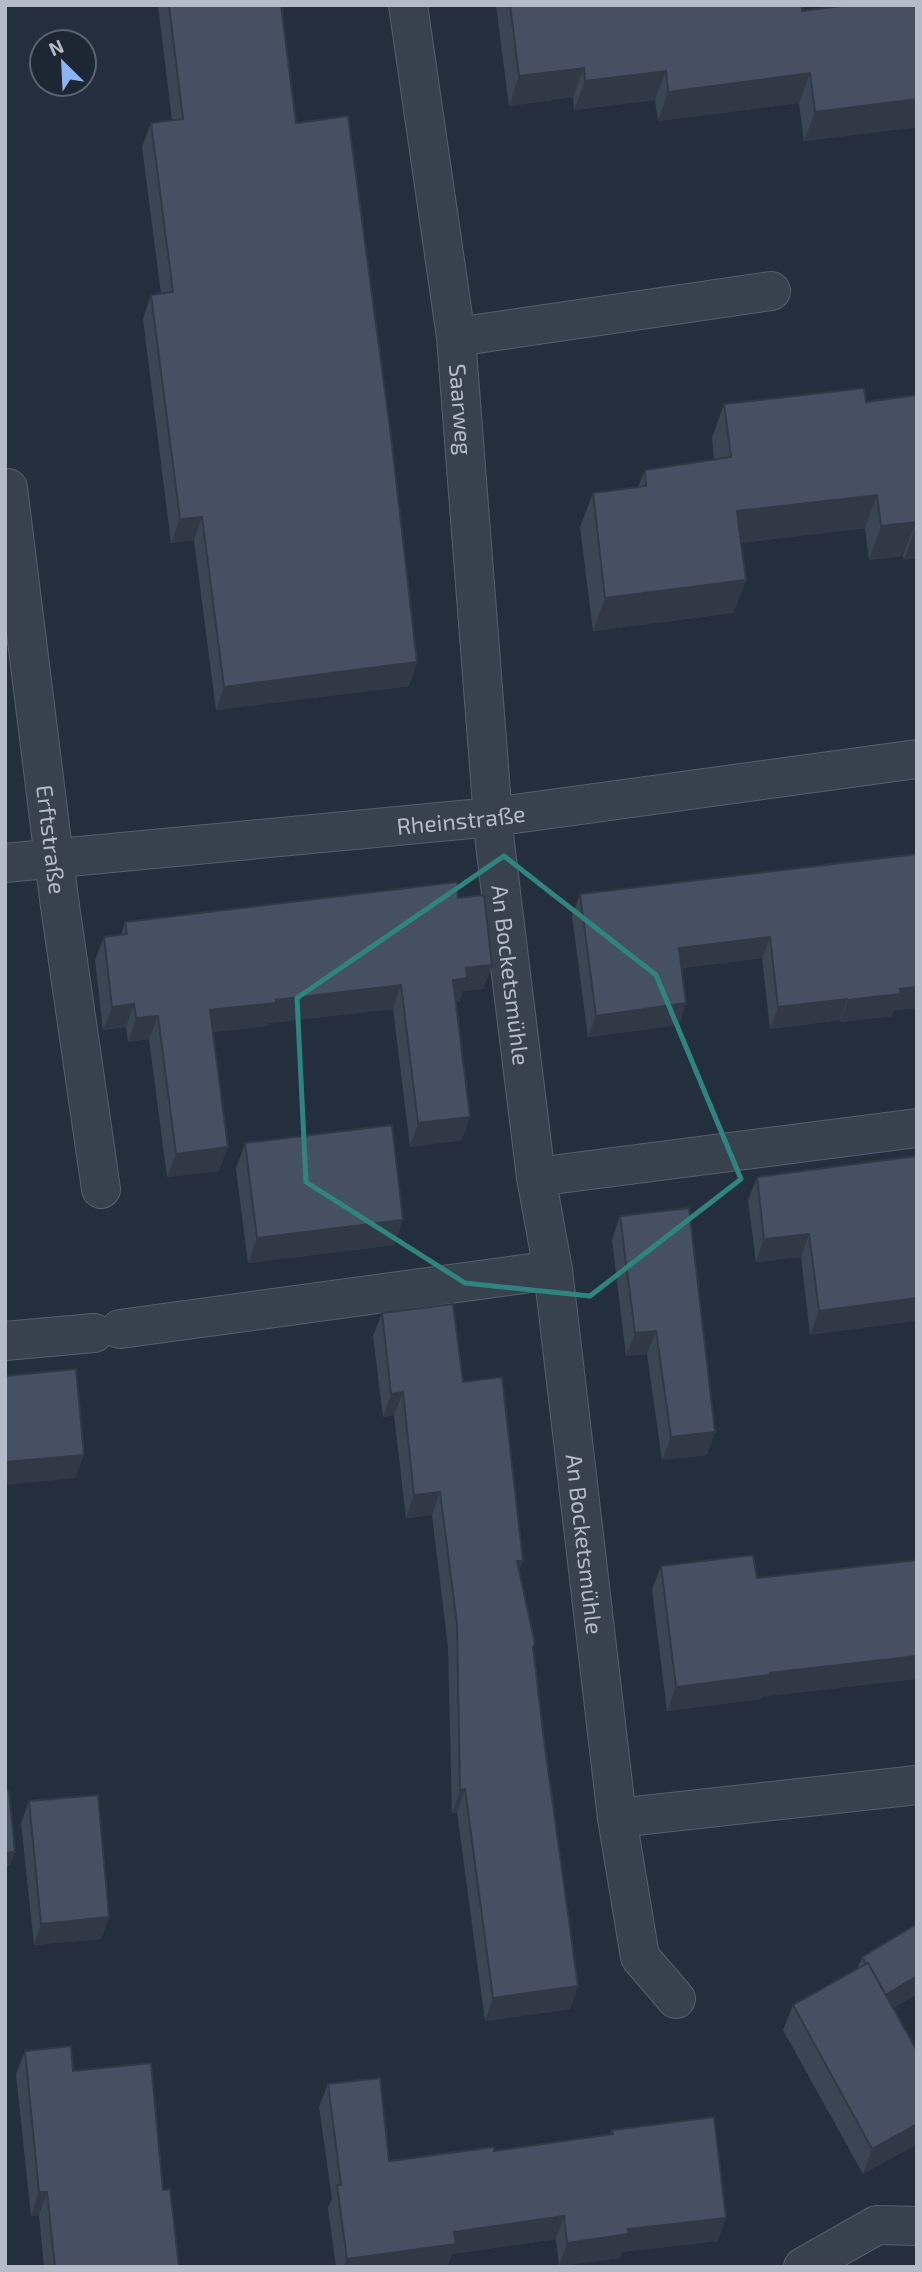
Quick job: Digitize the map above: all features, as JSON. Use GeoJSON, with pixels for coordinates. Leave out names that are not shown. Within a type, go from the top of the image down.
{"type":"FeatureCollection","features":[{"type":"Feature","properties":{"kind":"street","name":"Saarweg"},"geometry":{"type":"LineString","coordinates":[[408,5],[456,337],[492,817]]}},
{"type":"Feature","properties":{"kind":"street"},"geometry":{"type":"LineString","coordinates":[[456,337],[771,291]]}},
{"type":"Feature","properties":{"kind":"street","name":"Erftstraße"},"geometry":{"type":"LineString","coordinates":[[8,488],[54,859],[101,1189]]}},
{"type":"Feature","properties":{"kind":"street","name":"Rheinstraße"},"geometry":{"type":"LineString","coordinates":[[5,863],[492,817],[917,759]]}},
{"type":"Feature","properties":{"kind":"street","name":"An Bocketsmühle"},"geometry":{"type":"LineString","coordinates":[[492,817],[536,1177],[553,1270],[617,1818],[640,1957],[676,1998]]}},
{"type":"Feature","properties":{"kind":"street"},"geometry":{"type":"LineString","coordinates":[[536,1177],[917,1128]]}},
{"type":"Feature","properties":{"kind":"street"},"geometry":{"type":"LineString","coordinates":[[5,1342],[107,1331],[553,1270]]}},
{"type":"Feature","properties":{"kind":"street"},"geometry":{"type":"LineString","coordinates":[[617,1818],[917,1785]]}},
{"type":"Feature","properties":{"kind":"street"},"geometry":{"type":"LineString","coordinates":[[803,2267],[877,2225],[917,2225]]}},
{"type":"Feature","properties":{"kind":"highlighted area"},"geometry":{"type":"Polygon","coordinates":[[[504,856],[656,975],[741,1179],[590,1296],[465,1283],[306,1182],[297,998],[504,856]]]}},
{"type":"Feature","properties":{"kind":"building"},"geometry":{"type":"Polygon","coordinates":[[[169,5],[281,5],[296,123],[348,116],[391,436],[417,662],[224,687],[202,517],[180,519],[151,295],[173,292],[151,123],[183,119],[169,5]]]}},
{"type":"Feature","properties":{"kind":"building"},"geometry":{"type":"Polygon","coordinates":[[[510,5],[802,5],[802,11],[849,5],[917,5],[917,99],[815,112],[810,73],[668,92],[666,71],[585,81],[584,68],[519,76],[510,5]]]}},
{"type":"Feature","properties":{"kind":"building"},"geometry":{"type":"Polygon","coordinates":[[[864,388],[866,402],[917,395],[917,526],[916,522],[881,526],[877,495],[737,511],[746,580],[605,598],[593,493],[646,486],[645,470],[731,457],[724,404],[864,388]]]}},
{"type":"Feature","properties":{"kind":"building"},"geometry":{"type":"Polygon","coordinates":[[[917,854],[917,987],[900,989],[900,994],[778,1007],[770,937],[679,948],[686,1003],[596,1016],[580,894],[917,854]]]}},
{"type":"Feature","properties":{"kind":"building"},"geometry":{"type":"Polygon","coordinates":[[[457,882],[458,898],[484,895],[492,965],[466,968],[467,978],[453,980],[470,1117],[418,1123],[401,985],[276,1000],[276,1003],[210,1010],[228,1147],[176,1154],[158,1016],[136,1018],[134,1004],[112,1007],[104,937],[127,934],[125,922],[457,882]]]}},
{"type":"Feature","properties":{"kind":"building"},"geometry":{"type":"Polygon","coordinates":[[[392,1125],[403,1220],[257,1238],[245,1143],[392,1125]]]}},
{"type":"Feature","properties":{"kind":"building"},"geometry":{"type":"Polygon","coordinates":[[[917,1156],[917,1298],[819,1311],[809,1234],[764,1239],[757,1177],[917,1156]]]}},
{"type":"Feature","properties":{"kind":"building"},"geometry":{"type":"Polygon","coordinates":[[[689,1208],[715,1432],[671,1437],[656,1331],[635,1333],[620,1216],[689,1208]]]}},
{"type":"Feature","properties":{"kind":"building"},"geometry":{"type":"Polygon","coordinates":[[[453,1304],[463,1382],[502,1377],[523,1561],[517,1561],[535,1644],[533,1647],[544,1740],[578,1986],[493,1998],[465,1789],[460,1790],[457,1624],[440,1492],[414,1495],[403,1392],[391,1394],[382,1313],[453,1304]]]}},
{"type":"Feature","properties":{"kind":"building"},"geometry":{"type":"Polygon","coordinates":[[[76,1369],[84,1455],[5,1462],[5,1376],[76,1369]]]}},
{"type":"Feature","properties":{"kind":"building"},"geometry":{"type":"Polygon","coordinates":[[[753,1555],[757,1578],[917,1560],[917,1656],[676,1687],[661,1566],[753,1555]]]}},
{"type":"Feature","properties":{"kind":"building"},"geometry":{"type":"Polygon","coordinates":[[[5,1791],[9,1791],[15,1852],[5,1853],[5,1791]]]}},
{"type":"Feature","properties":{"kind":"building"},"geometry":{"type":"Polygon","coordinates":[[[98,1795],[109,1917],[41,1924],[29,1801],[98,1795]]]}},
{"type":"Feature","properties":{"kind":"building"},"geometry":{"type":"Polygon","coordinates":[[[917,1924],[917,1976],[885,1995],[862,1957],[917,1924]]]}},
{"type":"Feature","properties":{"kind":"building"},"geometry":{"type":"Polygon","coordinates":[[[868,1963],[917,2051],[917,2124],[872,2149],[793,2005],[868,1963]]]}},
{"type":"Feature","properties":{"kind":"building"},"geometry":{"type":"Polygon","coordinates":[[[71,2046],[73,2071],[151,2063],[163,2190],[170,2189],[179,2267],[55,2267],[47,2192],[39,2192],[25,2051],[71,2046]]]}},
{"type":"Feature","properties":{"kind":"building"},"geometry":{"type":"Polygon","coordinates":[[[380,2078],[389,2161],[494,2147],[494,2151],[613,2134],[612,2130],[714,2117],[726,2218],[628,2229],[629,2234],[567,2243],[564,2216],[454,2232],[456,2244],[347,2259],[328,2084],[380,2078]]]}}]}
